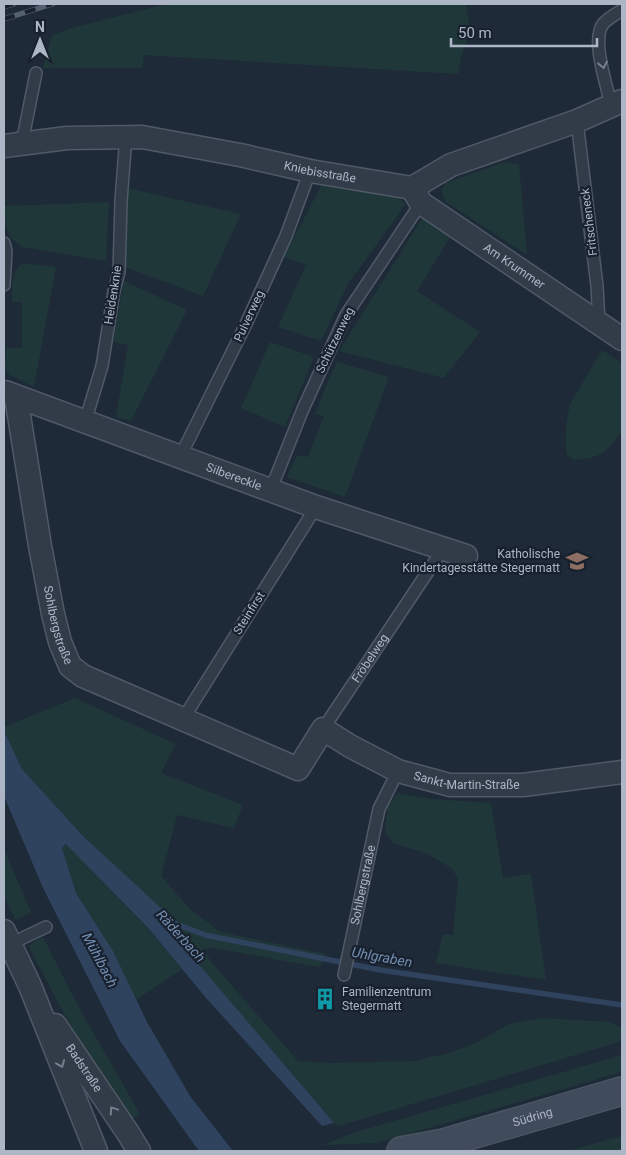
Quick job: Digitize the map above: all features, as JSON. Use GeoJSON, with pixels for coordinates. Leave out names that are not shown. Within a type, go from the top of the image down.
{"type":"FeatureCollection","features":[{"type":"Feature","properties":{"kind":"street"},"geometry":{"type":"LineString","coordinates":[[416,195],[451,164],[577,121],[617,103]]}},
{"type":"Feature","properties":{"kind":"street","name":"Kniebisstraße"},"geometry":{"type":"LineString","coordinates":[[13,145],[66,138],[142,137],[310,171],[416,195]]}},
{"type":"Feature","properties":{"kind":"street","name":"Am Krummer"},"geometry":{"type":"LineString","coordinates":[[416,195],[622,339]]}},
{"type":"Feature","properties":{"kind":"street","name":"Silbereckle"},"geometry":{"type":"LineString","coordinates":[[10,394],[316,506],[466,556]]}},
{"type":"Feature","properties":{"kind":"street","name":"Sohlbergstraße"},"geometry":{"type":"LineString","coordinates":[[10,394],[49,595],[60,642],[70,666],[83,676],[298,769]]}},
{"type":"Feature","properties":{"kind":"street","name":"Fröbelweg"},"geometry":{"type":"LineString","coordinates":[[298,769],[323,729]]}},
{"type":"Feature","properties":{"kind":"street","name":"Sankt-Martin-Straße"},"geometry":{"type":"LineString","coordinates":[[323,729],[350,746],[398,771],[450,785],[523,785],[622,772]]}},
{"type":"Feature","properties":{"kind":"street","name":"Badstraße"},"geometry":{"type":"LineString","coordinates":[[6,940],[30,986],[96,1151]]}},
{"type":"Feature","properties":{"kind":"street","name":"Badstraße"},"geometry":{"type":"LineString","coordinates":[[30,986],[139,1151]]}},
{"type":"Feature","properties":{"kind":"street","name":"Südring"},"geometry":{"type":"LineString","coordinates":[[401,1151],[434,1147],[622,1091]]}},
{"type":"Feature","properties":{"kind":"lane"},"geometry":{"type":"LineString","coordinates":[[617,103],[602,64],[599,33],[604,23],[622,10]]}},
{"type":"Feature","properties":{"kind":"lane"},"geometry":{"type":"LineString","coordinates":[[13,145],[36,73]]}},
{"type":"Feature","properties":{"kind":"lane","name":"Fritscheneck"},"geometry":{"type":"LineString","coordinates":[[577,121],[597,286],[599,324]]}},
{"type":"Feature","properties":{"kind":"lane","name":"Heidenknie"},"geometry":{"type":"LineString","coordinates":[[85,422],[102,366],[114,291],[119,272],[121,201],[126,136]]}},
{"type":"Feature","properties":{"kind":"lane","name":"Pulverweg"},"geometry":{"type":"LineString","coordinates":[[180,457],[246,324],[286,236],[310,171]]}},
{"type":"Feature","properties":{"kind":"lane","name":"Schützenweg"},"geometry":{"type":"LineString","coordinates":[[271,489],[346,314],[416,195]]}},
{"type":"Feature","properties":{"kind":"lane"},"geometry":{"type":"LineString","coordinates":[[4,243],[6,251],[4,285]]}},
{"type":"Feature","properties":{"kind":"lane","name":"Steinfirst"},"geometry":{"type":"LineString","coordinates":[[182,719],[316,506]]}},
{"type":"Feature","properties":{"kind":"lane","name":"Fröbelweg"},"geometry":{"type":"LineString","coordinates":[[323,729],[443,549]]}},
{"type":"Feature","properties":{"kind":"lane","name":"Sohlbergstraße"},"geometry":{"type":"LineString","coordinates":[[345,968],[379,809],[398,771]]}},
{"type":"Feature","properties":{"kind":"lane"},"geometry":{"type":"LineString","coordinates":[[6,940],[46,927]]}},
{"type":"Feature","properties":{"kind":"green space"},"geometry":{"type":"Polygon","coordinates":[[[166,4],[466,4],[470,29],[458,74],[144,55],[142,68],[43,68],[52,36],[68,29],[166,4]]]}},
{"type":"Feature","properties":{"kind":"green space"},"geometry":{"type":"Polygon","coordinates":[[[504,162],[519,164],[527,255],[446,202],[441,191],[446,183],[504,162]]]}},
{"type":"Feature","properties":{"kind":"green space"},"geometry":{"type":"Polygon","coordinates":[[[324,180],[396,196],[406,204],[348,284],[321,341],[278,327],[306,265],[284,257],[324,180]]]}},
{"type":"Feature","properties":{"kind":"green space"},"geometry":{"type":"Polygon","coordinates":[[[127,188],[241,214],[203,296],[125,267],[127,188]]]}},
{"type":"Feature","properties":{"kind":"green space"},"geometry":{"type":"Polygon","coordinates":[[[109,202],[106,261],[23,247],[10,238],[4,216],[4,206],[109,202]]]}},
{"type":"Feature","properties":{"kind":"green space"},"geometry":{"type":"Polygon","coordinates":[[[423,217],[452,234],[417,291],[480,332],[444,378],[339,351],[423,217]]]}},
{"type":"Feature","properties":{"kind":"green space"},"geometry":{"type":"Polygon","coordinates":[[[22,263],[56,267],[34,387],[10,375],[5,368],[6,348],[22,348],[22,302],[12,302],[12,286],[16,271],[22,263]]]}},
{"type":"Feature","properties":{"kind":"green space"},"geometry":{"type":"Polygon","coordinates":[[[124,281],[187,310],[131,421],[116,417],[128,345],[113,342],[124,281]]]}},
{"type":"Feature","properties":{"kind":"green space"},"geometry":{"type":"Polygon","coordinates":[[[270,342],[314,357],[285,427],[241,408],[270,342]]]}},
{"type":"Feature","properties":{"kind":"green space"},"geometry":{"type":"Polygon","coordinates":[[[602,350],[622,363],[622,432],[606,450],[597,456],[574,460],[566,454],[566,426],[570,404],[602,350]]]}},
{"type":"Feature","properties":{"kind":"green space"},"geometry":{"type":"Polygon","coordinates":[[[337,362],[389,377],[345,497],[287,477],[297,455],[308,457],[324,416],[315,414],[337,362]]]}},
{"type":"Feature","properties":{"kind":"green space"},"geometry":{"type":"Polygon","coordinates":[[[75,698],[176,744],[161,773],[243,805],[234,828],[177,815],[161,876],[189,908],[220,932],[326,954],[320,967],[212,948],[203,949],[212,963],[298,1061],[333,1063],[414,1061],[449,1053],[476,1043],[509,1024],[541,1018],[611,1022],[622,1029],[622,1038],[619,1042],[339,1126],[334,1123],[165,926],[167,920],[83,836],[22,769],[4,731],[4,727],[75,698]]]}},
{"type":"Feature","properties":{"kind":"green space"},"geometry":{"type":"Polygon","coordinates":[[[398,793],[432,799],[491,803],[503,878],[531,874],[546,980],[436,963],[443,934],[453,935],[458,880],[453,869],[428,854],[393,843],[385,831],[388,806],[398,793]]]}},
{"type":"Feature","properties":{"kind":"green space"},"geometry":{"type":"Polygon","coordinates":[[[67,844],[148,929],[182,969],[136,1000],[113,951],[76,893],[62,848],[67,844]]]}},
{"type":"Feature","properties":{"kind":"green space"},"geometry":{"type":"Polygon","coordinates":[[[4,849],[31,912],[16,920],[4,897],[4,849]]]}},
{"type":"Feature","properties":{"kind":"green space"},"geometry":{"type":"Polygon","coordinates":[[[43,937],[78,1006],[140,1114],[129,1121],[74,1032],[28,946],[43,937]]]}},
{"type":"Feature","properties":{"kind":"green space"},"geometry":{"type":"Polygon","coordinates":[[[622,1055],[622,1072],[377,1143],[322,1145],[356,1132],[622,1055]]]}},
{"type":"Feature","properties":{"kind":"green space"},"geometry":{"type":"Polygon","coordinates":[[[622,1136],[622,1151],[567,1151],[622,1136]]]}},
{"type":"Feature","properties":{"kind":"water","name":"Mühlbach"},"geometry":{"type":"Polygon","coordinates":[[[4,731],[22,769],[83,836],[162,909],[167,920],[166,926],[334,1123],[322,1126],[207,999],[148,928],[66,844],[62,848],[76,893],[113,951],[147,1022],[190,1096],[233,1151],[199,1151],[120,1041],[43,888],[4,796],[4,731]]]}},
{"type":"Feature","properties":{"kind":"waterway","name":"Uhlgraben"},"geometry":{"type":"LineString","coordinates":[[161,918],[205,935],[380,970],[622,1005]]}},
{"type":"Feature","properties":{"kind":"railway"},"geometry":{"type":"LineString","coordinates":[[4,7],[13,4]]}},
{"type":"Feature","properties":{"kind":"railway"},"geometry":{"type":"LineString","coordinates":[[4,19],[52,4]]}},
{"type":"Feature","properties":{"kind":"place","name":"Katholische Kindertagesstätte Stegermatt"},"geometry":{"type":"Point","coordinates":[577,561]}},
{"type":"Feature","properties":{"kind":"place","name":"Familienzentrum Stegermatt"},"geometry":{"type":"Point","coordinates":[325,999]}},
{"type":"Feature","properties":{"kind":"water label","name":"Räderbach"},"geometry":{"type":"Point","coordinates":[181,936]}}]}
